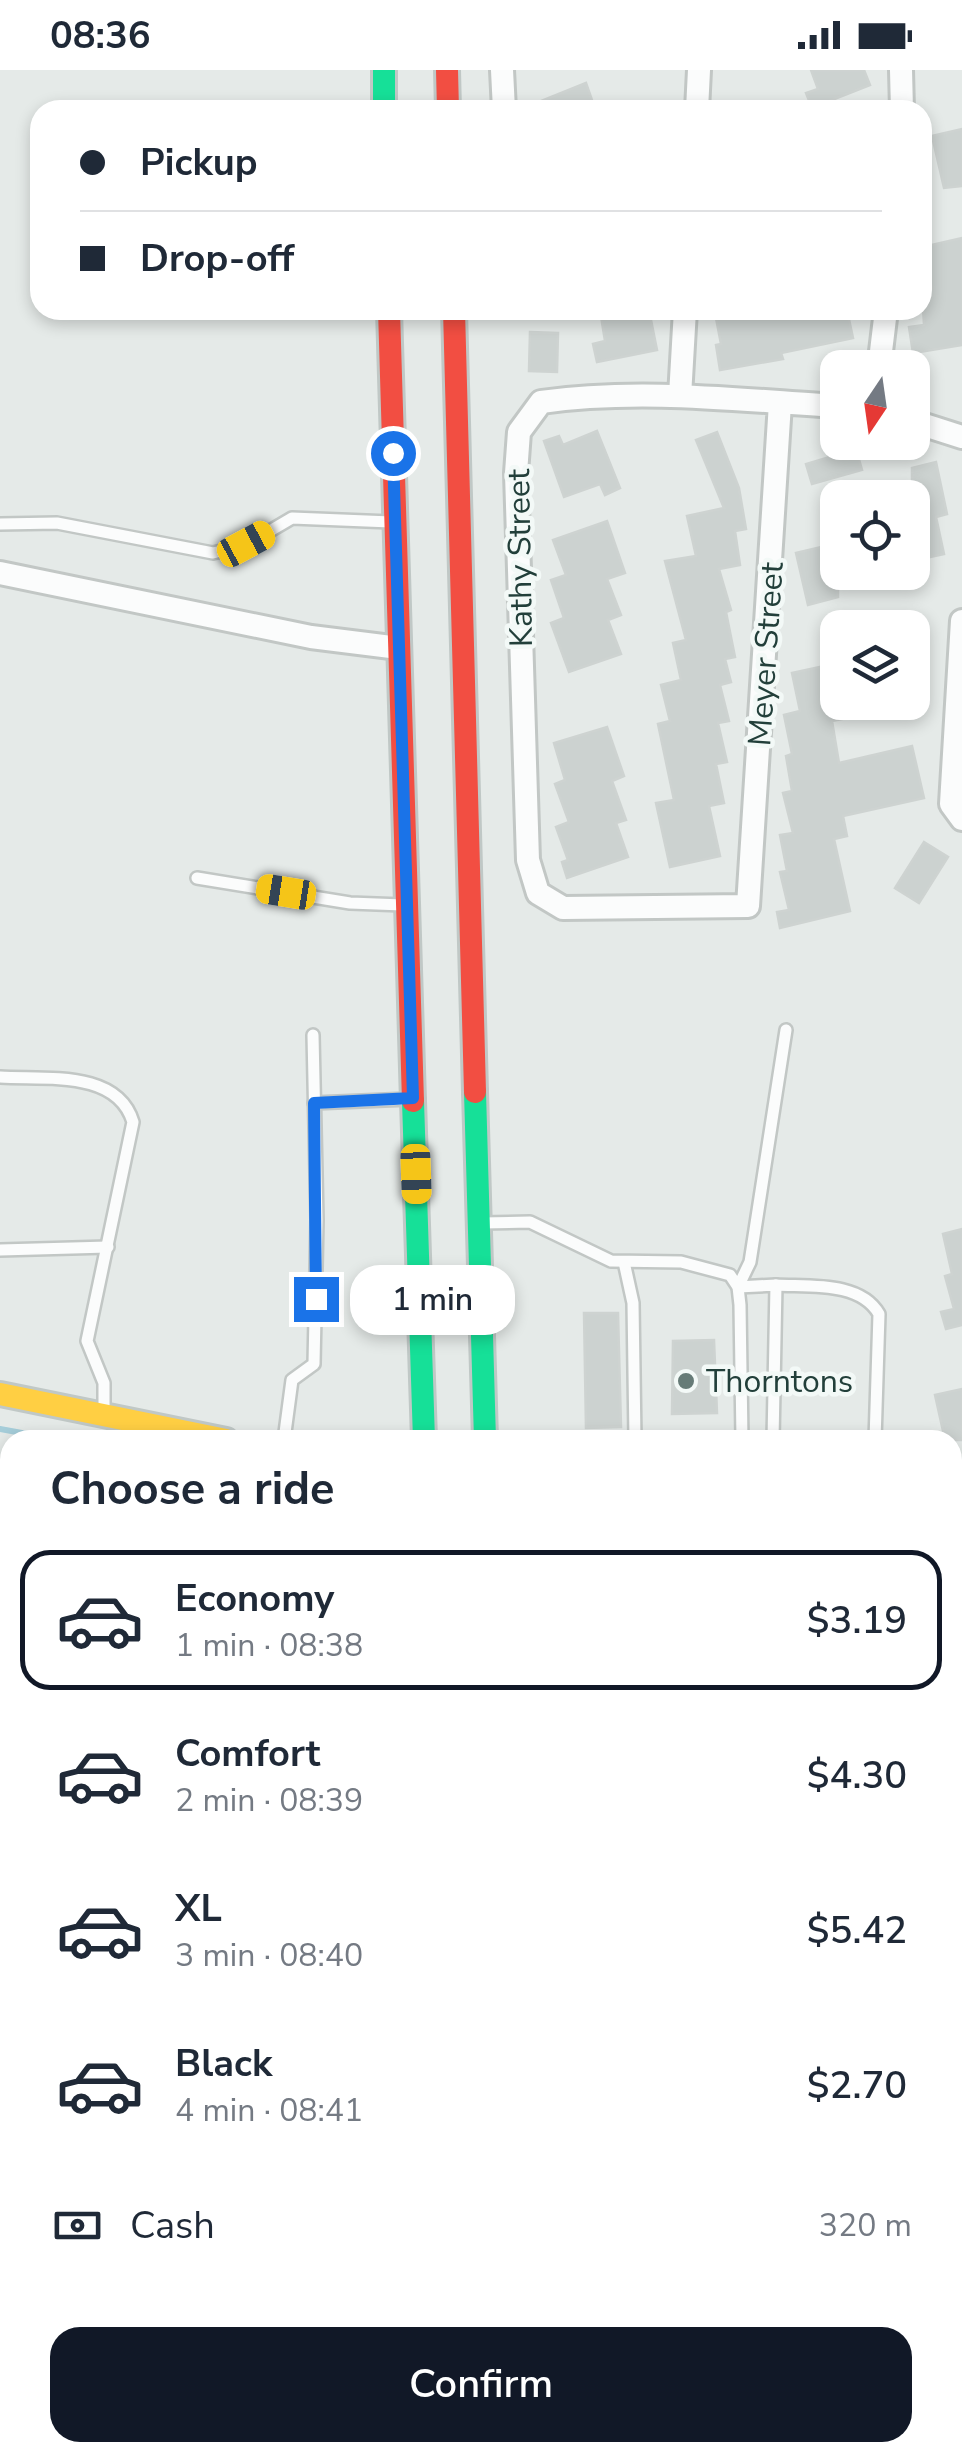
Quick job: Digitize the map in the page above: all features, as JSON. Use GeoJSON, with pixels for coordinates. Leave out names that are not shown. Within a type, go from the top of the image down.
{"type":"FeatureCollection","features":[{"type":"Feature","properties":{"kind":"main road"},"geometry":{"type":"LineString","coordinates":[[384,70],[384,100]]}},
{"type":"Feature","properties":{"kind":"main road"},"geometry":{"type":"LineString","coordinates":[[447,70],[448,100]]}},
{"type":"Feature","properties":{"kind":"main road"},"geometry":{"type":"LineString","coordinates":[[389,320],[424,1430]]}},
{"type":"Feature","properties":{"kind":"main road"},"geometry":{"type":"LineString","coordinates":[[454,320],[485,1430]]}},
{"type":"Feature","properties":{"kind":"main road"},"geometry":{"type":"LineString","coordinates":[[0,1394],[177,1430]]}},
{"type":"Feature","properties":{"kind":"street"},"geometry":{"type":"LineString","coordinates":[[502,70],[504,100]]}},
{"type":"Feature","properties":{"kind":"street"},"geometry":{"type":"LineString","coordinates":[[698,100],[699,70]]}},
{"type":"Feature","properties":{"kind":"street"},"geometry":{"type":"LineString","coordinates":[[902,70],[902,100]]}},
{"type":"Feature","properties":{"kind":"street"},"geometry":{"type":"LineString","coordinates":[[684,320],[680,396],[820,405]]}},
{"type":"Feature","properties":{"kind":"street"},"geometry":{"type":"LineString","coordinates":[[881,350],[885,320]]}},
{"type":"Feature","properties":{"kind":"street","name":"Kathy Street"},"geometry":{"type":"LineString","coordinates":[[680,396],[589,395],[541,402],[519,432],[516,473],[528,860],[538,893],[563,908],[748,906]]}},
{"type":"Feature","properties":{"kind":"street","name":"Meyer Street"},"geometry":{"type":"LineString","coordinates":[[748,906],[780,402]]}},
{"type":"Feature","properties":{"kind":"street"},"geometry":{"type":"LineString","coordinates":[[930,426],[962,436]]}},
{"type":"Feature","properties":{"kind":"street"},"geometry":{"type":"LineString","coordinates":[[0,573],[311,636],[399,648]]}},
{"type":"Feature","properties":{"kind":"street"},"geometry":{"type":"LineString","coordinates":[[962,620],[950,804],[962,820]]}},
{"type":"Feature","properties":{"kind":"lane"},"geometry":{"type":"LineString","coordinates":[[0,524],[57,523],[213,553],[246,544],[292,518],[395,522]]}},
{"type":"Feature","properties":{"kind":"lane"},"geometry":{"type":"LineString","coordinates":[[197,878],[350,903],[408,905]]}},
{"type":"Feature","properties":{"kind":"lane"},"geometry":{"type":"LineString","coordinates":[[742,1430],[738,1287],[750,1262],[786,1030]]}},
{"type":"Feature","properties":{"kind":"lane"},"geometry":{"type":"LineString","coordinates":[[285,1430],[292,1380],[314,1364],[313,1035]]}},
{"type":"Feature","properties":{"kind":"lane"},"geometry":{"type":"LineString","coordinates":[[0,1077],[92,1083],[128,1106],[133,1122],[87,1341],[104,1383],[104,1415]]}},
{"type":"Feature","properties":{"kind":"lane"},"geometry":{"type":"LineString","coordinates":[[314,1103],[413,1098]]}},
{"type":"Feature","properties":{"kind":"lane"},"geometry":{"type":"LineString","coordinates":[[480,1223],[530,1222],[611,1260],[681,1262],[730,1274],[738,1287]]}},
{"type":"Feature","properties":{"kind":"lane"},"geometry":{"type":"LineString","coordinates":[[0,1250],[108,1247]]}},
{"type":"Feature","properties":{"kind":"lane"},"geometry":{"type":"LineString","coordinates":[[624,1262],[633,1302],[635,1430]]}},
{"type":"Feature","properties":{"kind":"lane"},"geometry":{"type":"LineString","coordinates":[[773,1430],[776,1285]]}},
{"type":"Feature","properties":{"kind":"lane"},"geometry":{"type":"LineString","coordinates":[[738,1287],[837,1288],[862,1297],[879,1314],[875,1430]]}},
{"type":"Feature","properties":{"kind":"building"},"geometry":{"type":"Polygon","coordinates":[[[811,70],[864,70],[870,85],[832,100],[809,100],[806,93],[818,89],[811,70]]]}},
{"type":"Feature","properties":{"kind":"building"},"geometry":{"type":"Polygon","coordinates":[[[586,83],[592,100],[544,100],[586,83]]]}},
{"type":"Feature","properties":{"kind":"building"},"geometry":{"type":"Polygon","coordinates":[[[962,129],[962,186],[944,188],[932,136],[962,129]]]}},
{"type":"Feature","properties":{"kind":"building"},"geometry":{"type":"Polygon","coordinates":[[[962,238],[962,345],[913,350],[909,327],[932,320],[932,245],[962,238]]]}},
{"type":"Feature","properties":{"kind":"building"},"geometry":{"type":"Polygon","coordinates":[[[602,320],[651,320],[657,350],[597,362],[593,344],[605,341],[602,320]]]}},
{"type":"Feature","properties":{"kind":"building"},"geometry":{"type":"Polygon","coordinates":[[[716,320],[849,320],[853,338],[781,353],[783,359],[720,370],[716,345],[721,344],[716,320]]]}},
{"type":"Feature","properties":{"kind":"building"},"geometry":{"type":"Polygon","coordinates":[[[530,332],[558,333],[557,372],[529,371],[530,332]]]}},
{"type":"Feature","properties":{"kind":"building"},"geometry":{"type":"Polygon","coordinates":[[[597,431],[620,488],[605,495],[600,484],[564,497],[544,441],[559,436],[563,445],[597,431]]]}},
{"type":"Feature","properties":{"kind":"building"},"geometry":{"type":"Polygon","coordinates":[[[717,432],[739,488],[746,529],[735,531],[740,565],[719,569],[731,610],[726,612],[735,657],[725,659],[731,682],[720,685],[729,721],[718,723],[727,762],[716,764],[724,803],[709,806],[720,856],[670,867],[656,803],[674,800],[658,724],[670,721],[661,685],[681,680],[673,643],[686,640],[665,561],[696,556],[687,516],[724,508],[696,440],[717,432]]]}},
{"type":"Feature","properties":{"kind":"building"},"geometry":{"type":"Polygon","coordinates":[[[820,460],[859,460],[862,470],[812,484],[806,464],[820,460]]]}},
{"type":"Feature","properties":{"kind":"building"},"geometry":{"type":"Polygon","coordinates":[[[936,462],[947,514],[936,517],[944,554],[930,557],[930,480],[912,480],[912,468],[936,462]]]}},
{"type":"Feature","properties":{"kind":"building"},"geometry":{"type":"Polygon","coordinates":[[[607,521],[625,573],[607,579],[621,615],[608,620],[621,654],[569,672],[551,623],[564,618],[551,580],[566,575],[553,540],[607,521]]]}},
{"type":"Feature","properties":{"kind":"building"},"geometry":{"type":"Polygon","coordinates":[[[820,547],[820,590],[838,590],[838,597],[808,605],[796,553],[820,547]]]}},
{"type":"Feature","properties":{"kind":"building"},"geometry":{"type":"Polygon","coordinates":[[[820,667],[820,720],[837,720],[832,721],[839,763],[912,746],[924,798],[843,816],[847,836],[834,839],[850,911],[780,928],[777,912],[789,910],[780,872],[787,871],[780,835],[793,833],[783,793],[792,791],[786,756],[792,754],[784,715],[800,711],[792,673],[820,667]]]}},
{"type":"Feature","properties":{"kind":"building"},"geometry":{"type":"Polygon","coordinates":[[[607,727],[624,776],[612,781],[626,820],[616,823],[628,857],[567,878],[562,862],[568,860],[556,827],[569,822],[555,784],[565,780],[554,743],[607,727]]]}},
{"type":"Feature","properties":{"kind":"building"},"geometry":{"type":"Polygon","coordinates":[[[924,842],[948,857],[919,903],[895,888],[924,842]]]}},
{"type":"Feature","properties":{"kind":"building"},"geometry":{"type":"Polygon","coordinates":[[[962,1229],[962,1325],[946,1329],[941,1312],[954,1309],[945,1276],[952,1274],[943,1234],[962,1229]]]}},
{"type":"Feature","properties":{"kind":"building"},"geometry":{"type":"Polygon","coordinates":[[[584,1313],[618,1313],[621,1427],[586,1428],[584,1313]]]}},
{"type":"Feature","properties":{"kind":"building"},"geometry":{"type":"Polygon","coordinates":[[[714,1340],[717,1413],[672,1414],[673,1341],[714,1340]]]}},
{"type":"Feature","properties":{"kind":"building"},"geometry":{"type":"Polygon","coordinates":[[[962,1389],[962,1430],[943,1430],[935,1395],[962,1389]]]}},
{"type":"Feature","properties":{"kind":"waterway"},"geometry":{"type":"LineString","coordinates":[[0,1429],[5,1430]]}},
{"type":"Feature","properties":{"kind":"traffic: fast"},"geometry":{"type":"LineString","coordinates":[[384,70],[384,100]]}},
{"type":"Feature","properties":{"kind":"traffic: fast"},"geometry":{"type":"LineString","coordinates":[[475,1092],[485,1430]]}},
{"type":"Feature","properties":{"kind":"traffic: fast"},"geometry":{"type":"LineString","coordinates":[[413,1101],[424,1430]]}},
{"type":"Feature","properties":{"kind":"traffic: slow"},"geometry":{"type":"LineString","coordinates":[[0,1394],[177,1430]]}},
{"type":"Feature","properties":{"kind":"traffic: jam"},"geometry":{"type":"LineString","coordinates":[[447,70],[448,100]]}},
{"type":"Feature","properties":{"kind":"traffic: jam"},"geometry":{"type":"LineString","coordinates":[[389,320],[413,1101]]}},
{"type":"Feature","properties":{"kind":"traffic: jam"},"geometry":{"type":"LineString","coordinates":[[454,320],[475,1092]]}},
{"type":"Feature","properties":{"kind":"place","name":"Thorntons"},"geometry":{"type":"Point","coordinates":[686,1381]}},
{"type":"Feature","properties":{"kind":"route"},"geometry":{"type":"LineString","coordinates":[[316,1299],[314,1103],[413,1098],[393,453]]}}]}
